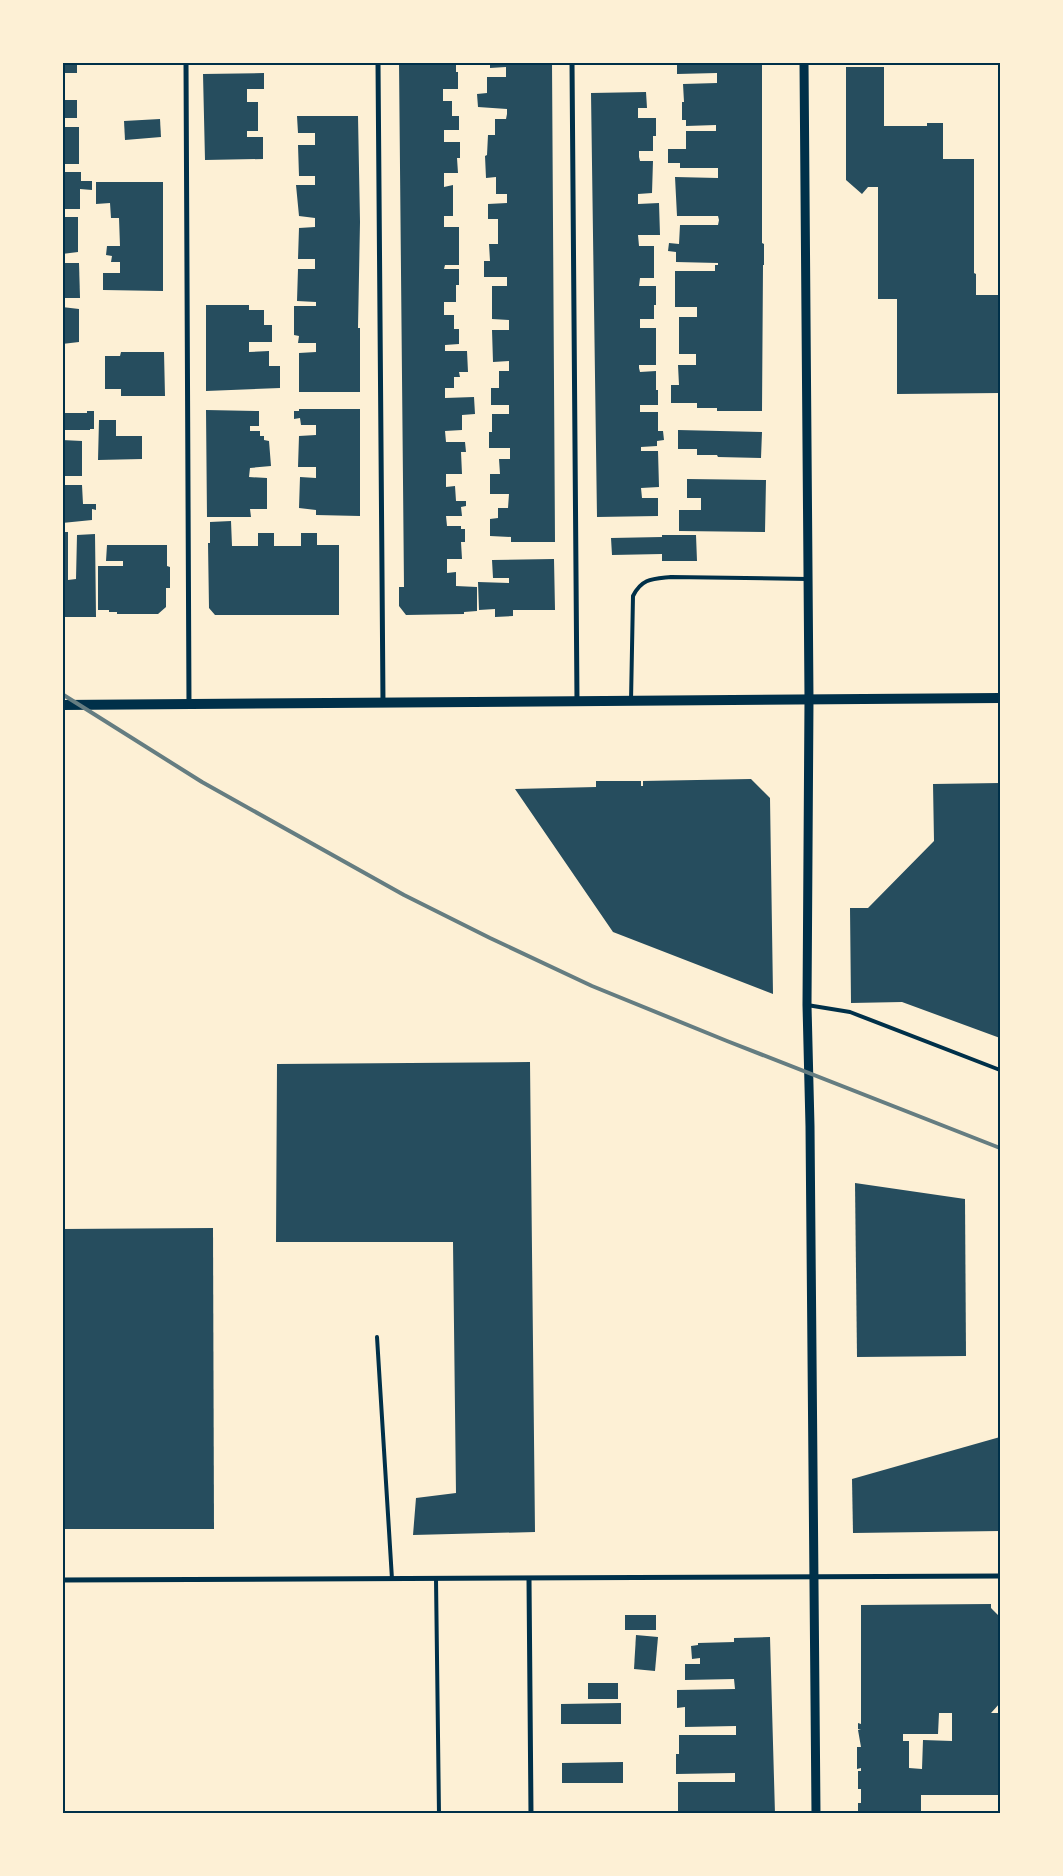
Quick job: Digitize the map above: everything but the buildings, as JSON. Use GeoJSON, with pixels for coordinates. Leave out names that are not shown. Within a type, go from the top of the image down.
{"type":"FeatureCollection","features":[{"type":"Feature","properties":{"kind":"main road"},"geometry":{"type":"LineString","coordinates":[[62,705],[1000,698]]}},
{"type":"Feature","properties":{"kind":"street"},"geometry":{"type":"LineString","coordinates":[[186,62],[189,704]]}},
{"type":"Feature","properties":{"kind":"street"},"geometry":{"type":"LineString","coordinates":[[378,62],[383,702]]}},
{"type":"Feature","properties":{"kind":"street"},"geometry":{"type":"LineString","coordinates":[[572,62],[577,701]]}},
{"type":"Feature","properties":{"kind":"street"},"geometry":{"type":"LineString","coordinates":[[804,62],[808,579],[807,1005],[810,1126],[816,1814]]}},
{"type":"Feature","properties":{"kind":"street"},"geometry":{"type":"LineString","coordinates":[[62,1580],[1000,1576]]}},
{"type":"Feature","properties":{"kind":"street"},"geometry":{"type":"LineString","coordinates":[[529,1579],[531,1814]]}},
{"type":"Feature","properties":{"kind":"lane"},"geometry":{"type":"LineString","coordinates":[[631,701],[634,596],[638,586],[649,580],[671,577],[808,579]]}},
{"type":"Feature","properties":{"kind":"lane"},"geometry":{"type":"LineString","coordinates":[[807,1005],[850,1012],[1000,1070]]}},
{"type":"Feature","properties":{"kind":"lane"},"geometry":{"type":"LineString","coordinates":[[377,1337],[392,1579]]}},
{"type":"Feature","properties":{"kind":"lane"},"geometry":{"type":"LineString","coordinates":[[436,1579],[439,1814]]}},
{"type":"Feature","properties":{"kind":"railway"},"geometry":{"type":"LineString","coordinates":[[62,694],[202,782],[404,895],[490,938],[592,986],[1000,1148]]}}]}
